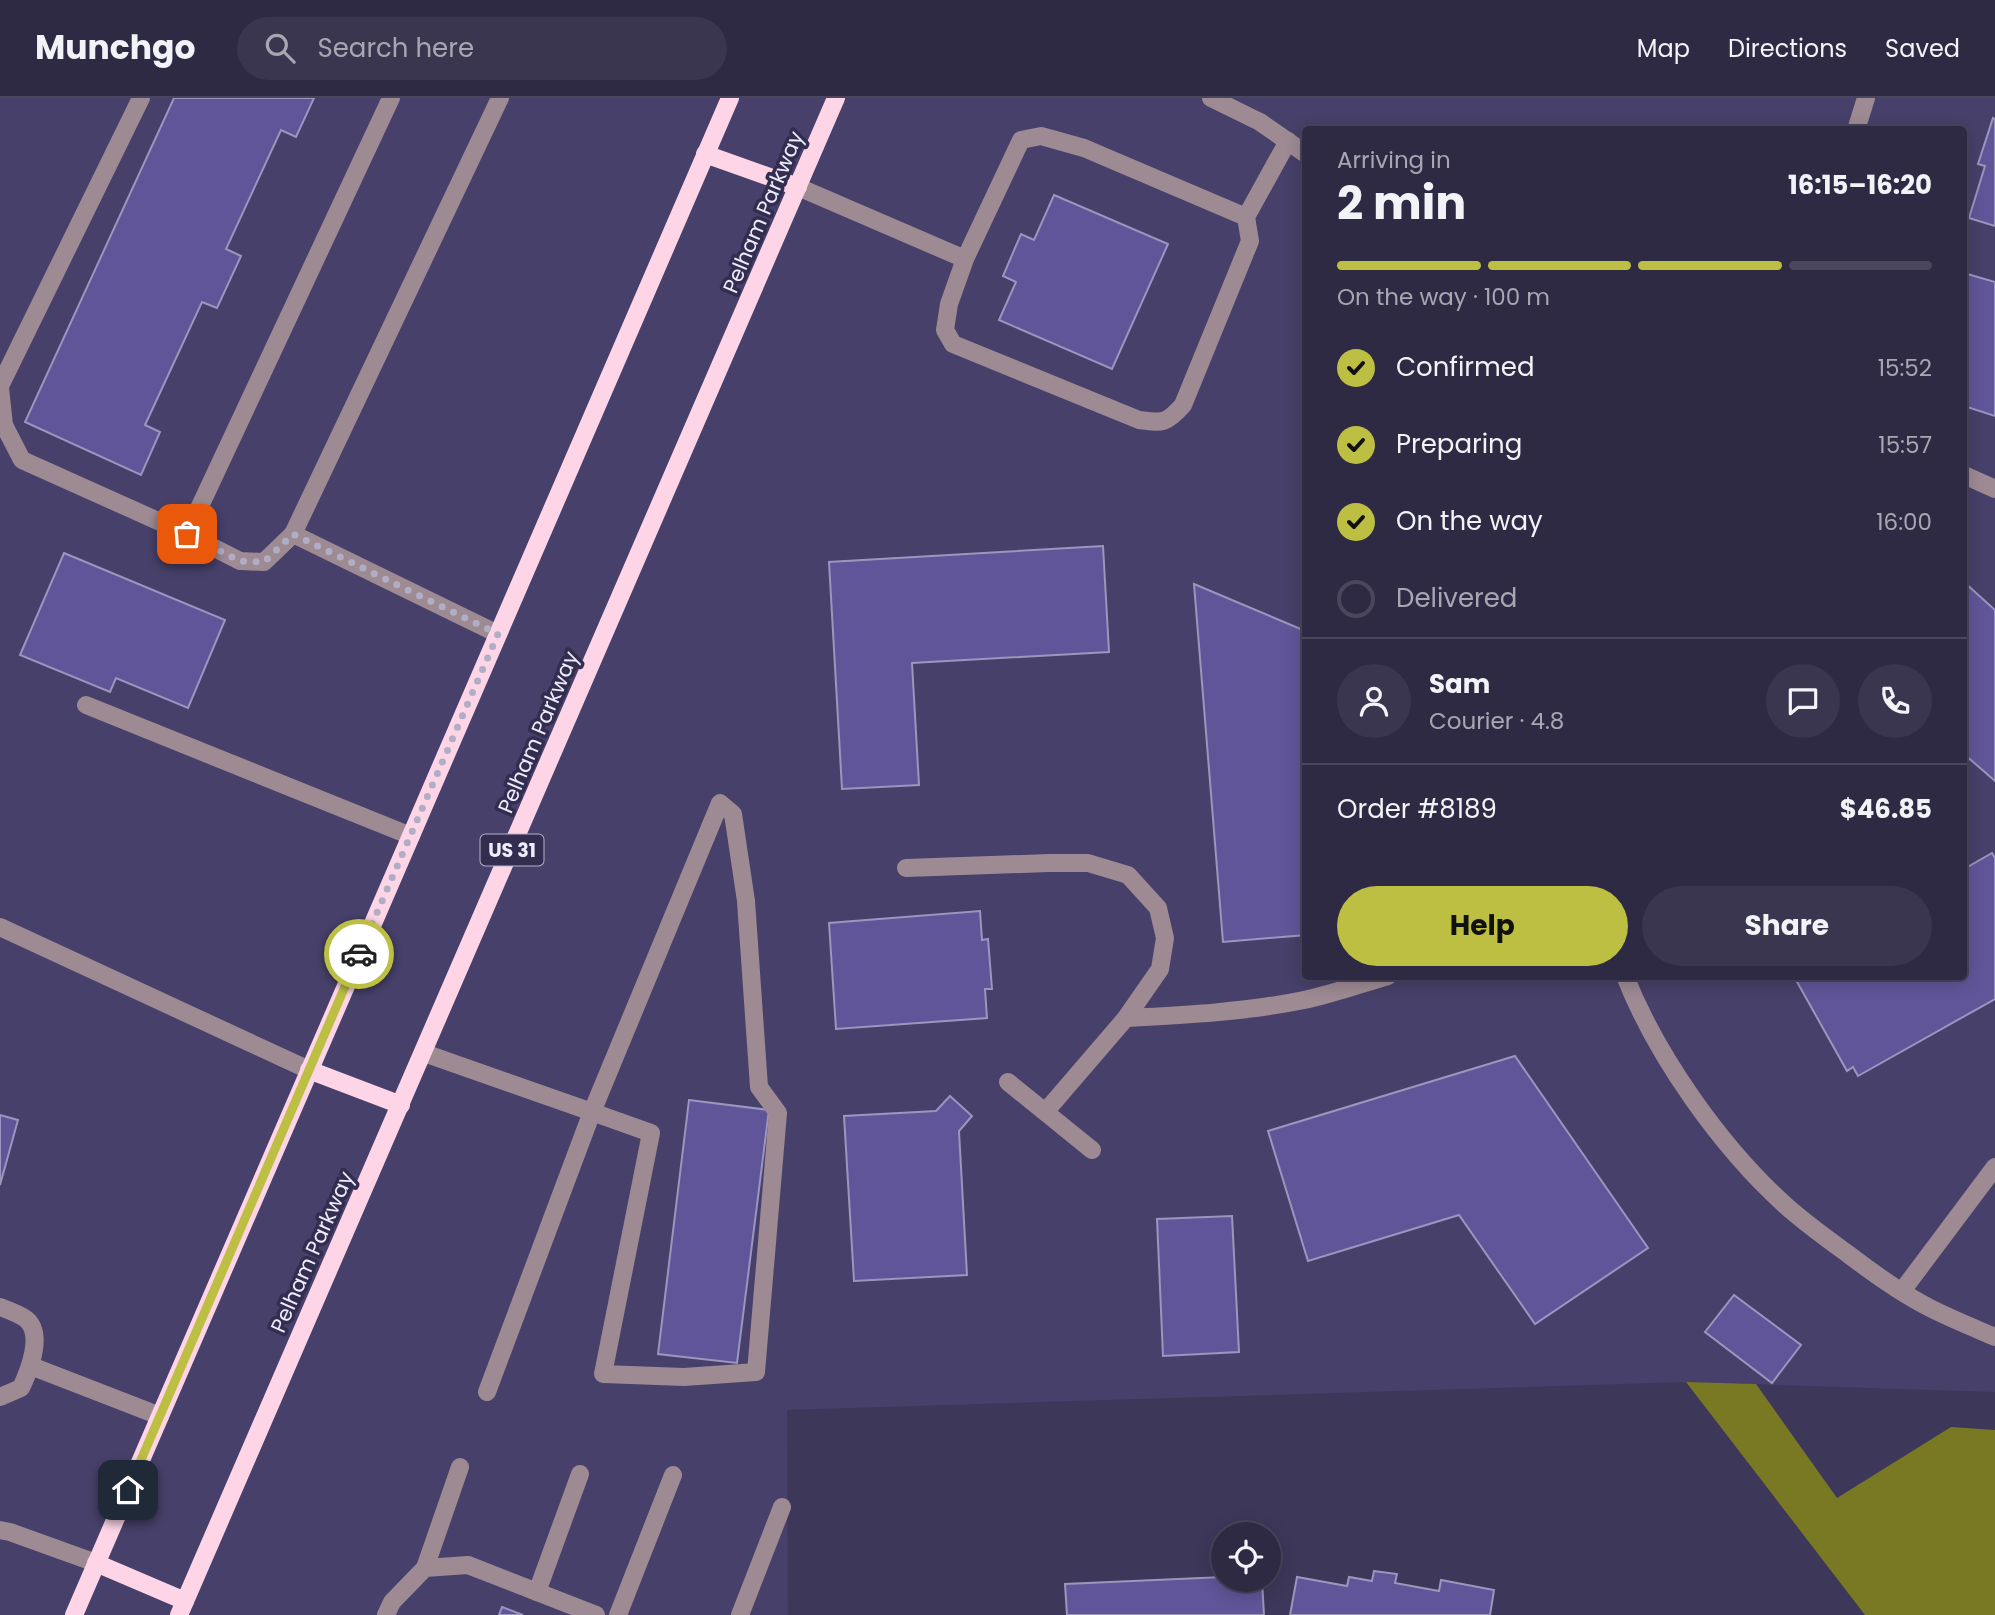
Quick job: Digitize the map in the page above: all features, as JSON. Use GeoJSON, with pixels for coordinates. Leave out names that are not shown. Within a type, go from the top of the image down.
{"type":"FeatureCollection","features":[{"type":"Feature","properties":{"kind":"main road"},"geometry":{"type":"LineString","coordinates":[[74,1615],[730,98]]}},
{"type":"Feature","properties":{"kind":"main road","name":"Pelham Parkway"},"geometry":{"type":"LineString","coordinates":[[182,1608],[836,98]]}},
{"type":"Feature","properties":{"kind":"main road"},"geometry":{"type":"LineString","coordinates":[[705,154],[798,187]]}},
{"type":"Feature","properties":{"kind":"main road"},"geometry":{"type":"LineString","coordinates":[[309,1070],[401,1104]]}},
{"type":"Feature","properties":{"kind":"main road"},"geometry":{"type":"LineString","coordinates":[[96,1563],[182,1608]]}},
{"type":"Feature","properties":{"kind":"street"},"geometry":{"type":"LineString","coordinates":[[141,98],[0,387],[4,425],[22,460],[187,534],[240,561],[264,562],[293,534],[500,98]]}},
{"type":"Feature","properties":{"kind":"street"},"geometry":{"type":"LineString","coordinates":[[187,534],[391,98]]}},
{"type":"Feature","properties":{"kind":"street"},"geometry":{"type":"LineString","coordinates":[[1211,98],[1260,122],[1302,151]]}},
{"type":"Feature","properties":{"kind":"street"},"geometry":{"type":"LineString","coordinates":[[1857,126],[1866,98]]}},
{"type":"Feature","properties":{"kind":"street"},"geometry":{"type":"LineString","coordinates":[[1246,217],[1084,148],[1041,136],[1021,140],[965,259],[949,304],[944,330],[953,344],[1139,420],[1157,422],[1171,419],[1183,405],[1250,242],[1246,217],[1287,141]]}},
{"type":"Feature","properties":{"kind":"street"},"geometry":{"type":"LineString","coordinates":[[798,187],[965,259]]}},
{"type":"Feature","properties":{"kind":"street"},"geometry":{"type":"LineString","coordinates":[[1967,476],[1995,489]]}},
{"type":"Feature","properties":{"kind":"street"},"geometry":{"type":"LineString","coordinates":[[293,534],[498,634]]}},
{"type":"Feature","properties":{"kind":"street"},"geometry":{"type":"LineString","coordinates":[[86,705],[411,836]]}},
{"type":"Feature","properties":{"kind":"street"},"geometry":{"type":"LineString","coordinates":[[424,1053],[592,1112],[651,1133],[603,1374],[684,1377],[756,1372],[778,1113],[759,1087],[747,901],[733,814],[720,803],[592,1112],[487,1392]]}},
{"type":"Feature","properties":{"kind":"street"},"geometry":{"type":"LineString","coordinates":[[906,868],[1088,863],[1128,876],[1158,908],[1166,938],[1160,969],[1126,1018],[1046,1111]]}},
{"type":"Feature","properties":{"kind":"street"},"geometry":{"type":"LineString","coordinates":[[0,927],[309,1070]]}},
{"type":"Feature","properties":{"kind":"street"},"geometry":{"type":"LineString","coordinates":[[1126,1018],[1250,1010],[1307,1000],[1374,980]]}},
{"type":"Feature","properties":{"kind":"street"},"geometry":{"type":"LineString","coordinates":[[1626,980],[1633,999],[1657,1042],[1699,1108],[1733,1152],[1784,1205],[1877,1276],[1931,1309],[1995,1337]]}},
{"type":"Feature","properties":{"kind":"street"},"geometry":{"type":"LineString","coordinates":[[1008,1082],[1092,1150]]}},
{"type":"Feature","properties":{"kind":"street"},"geometry":{"type":"LineString","coordinates":[[1902,1291],[1995,1167]]}},
{"type":"Feature","properties":{"kind":"street"},"geometry":{"type":"LineString","coordinates":[[0,1307],[28,1320],[35,1333],[31,1366],[21,1388],[0,1397]]}},
{"type":"Feature","properties":{"kind":"street"},"geometry":{"type":"LineString","coordinates":[[31,1366],[160,1416]]}},
{"type":"Feature","properties":{"kind":"street"},"geometry":{"type":"LineString","coordinates":[[386,1615],[393,1602],[425,1568],[460,1467]]}},
{"type":"Feature","properties":{"kind":"street"},"geometry":{"type":"LineString","coordinates":[[537,1592],[579,1474]]}},
{"type":"Feature","properties":{"kind":"street"},"geometry":{"type":"LineString","coordinates":[[618,1615],[673,1475]]}},
{"type":"Feature","properties":{"kind":"street"},"geometry":{"type":"LineString","coordinates":[[740,1615],[782,1507]]}},
{"type":"Feature","properties":{"kind":"street"},"geometry":{"type":"LineString","coordinates":[[0,1530],[96,1563]]}},
{"type":"Feature","properties":{"kind":"street"},"geometry":{"type":"LineString","coordinates":[[425,1568],[468,1566],[596,1615]]}},
{"type":"Feature","properties":{"kind":"shaded area"},"geometry":{"type":"Polygon","coordinates":[[[0,98],[1995,98],[1995,1392],[1686,1382],[787,1410],[788,1615],[0,1615],[0,98]]]}},
{"type":"Feature","properties":{"kind":"shaded area"},"geometry":{"type":"Polygon","coordinates":[[[1686,1382],[1756,1384],[1837,1498],[1951,1427],[1995,1430],[1995,1615],[1865,1615],[1686,1382]]]}},
{"type":"Feature","properties":{"kind":"building"},"geometry":{"type":"Polygon","coordinates":[[[174,98],[314,98],[296,137],[281,130],[226,249],[241,256],[217,308],[202,302],[145,425],[160,432],[141,475],[25,422],[174,98]]]}},
{"type":"Feature","properties":{"kind":"building"},"geometry":{"type":"Polygon","coordinates":[[[1993,118],[1995,226],[1969,218],[1985,166],[1978,164],[1993,118]]]}},
{"type":"Feature","properties":{"kind":"building"},"geometry":{"type":"Polygon","coordinates":[[[1054,195],[1168,244],[1112,369],[999,320],[1016,282],[1003,276],[1021,234],[1034,240],[1054,195]]]}},
{"type":"Feature","properties":{"kind":"building"},"geometry":{"type":"Polygon","coordinates":[[[1967,274],[1995,282],[1995,416],[1967,407],[1967,274]]]}},
{"type":"Feature","properties":{"kind":"building"},"geometry":{"type":"Polygon","coordinates":[[[1103,546],[1109,652],[912,663],[919,785],[842,789],[829,562],[1103,546]]]}},
{"type":"Feature","properties":{"kind":"building"},"geometry":{"type":"Polygon","coordinates":[[[64,553],[225,620],[188,708],[116,678],[110,692],[20,655],[64,553]]]}},
{"type":"Feature","properties":{"kind":"building"},"geometry":{"type":"Polygon","coordinates":[[[1194,584],[1302,630],[1302,935],[1223,942],[1194,584]]]}},
{"type":"Feature","properties":{"kind":"building"},"geometry":{"type":"Polygon","coordinates":[[[1967,585],[1995,610],[1995,781],[1967,757],[1967,585]]]}},
{"type":"Feature","properties":{"kind":"building"},"geometry":{"type":"Polygon","coordinates":[[[1992,853],[1995,858],[1995,999],[1858,1076],[1853,1067],[1847,1071],[1796,980],[1967,980],[1967,867],[1992,853]]]}},
{"type":"Feature","properties":{"kind":"building"},"geometry":{"type":"Polygon","coordinates":[[[980,911],[982,940],[988,939],[992,989],[985,989],[987,1018],[836,1029],[829,923],[980,911]]]}},
{"type":"Feature","properties":{"kind":"building"},"geometry":{"type":"Polygon","coordinates":[[[1515,1056],[1648,1248],[1535,1324],[1459,1215],[1308,1261],[1268,1131],[1515,1056]]]}},
{"type":"Feature","properties":{"kind":"building"},"geometry":{"type":"Polygon","coordinates":[[[950,1096],[972,1116],[959,1131],[967,1275],[854,1281],[844,1116],[936,1111],[950,1096]]]}},
{"type":"Feature","properties":{"kind":"building"},"geometry":{"type":"Polygon","coordinates":[[[689,1100],[769,1110],[737,1363],[658,1354],[689,1100]]]}},
{"type":"Feature","properties":{"kind":"building"},"geometry":{"type":"Polygon","coordinates":[[[0,1115],[18,1120],[0,1185],[0,1115]]]}},
{"type":"Feature","properties":{"kind":"building"},"geometry":{"type":"Polygon","coordinates":[[[1232,1216],[1239,1352],[1163,1356],[1157,1219],[1232,1216]]]}},
{"type":"Feature","properties":{"kind":"building"},"geometry":{"type":"Polygon","coordinates":[[[1734,1295],[1801,1345],[1772,1383],[1705,1332],[1734,1295]]]}},
{"type":"Feature","properties":{"kind":"building"},"geometry":{"type":"Polygon","coordinates":[[[1374,1571],[1397,1574],[1395,1583],[1439,1591],[1441,1580],[1494,1590],[1490,1615],[1290,1615],[1297,1577],[1347,1586],[1349,1577],[1372,1581],[1374,1571]]]}},
{"type":"Feature","properties":{"kind":"building"},"geometry":{"type":"Polygon","coordinates":[[[1211,1578],[1211,1592],[1263,1592],[1264,1615],[1067,1615],[1065,1584],[1211,1578]]]}},
{"type":"Feature","properties":{"kind":"building"},"geometry":{"type":"Polygon","coordinates":[[[502,1607],[523,1615],[499,1615],[502,1607]]]}},
{"type":"Feature","properties":{"kind":"way so far"},"geometry":{"type":"LineString","coordinates":[[187,534],[240,561],[264,562],[293,534],[498,634],[359,954]]}},
{"type":"Feature","properties":{"kind":"route"},"geometry":{"type":"LineString","coordinates":[[128,1490],[359,954]]}}]}
